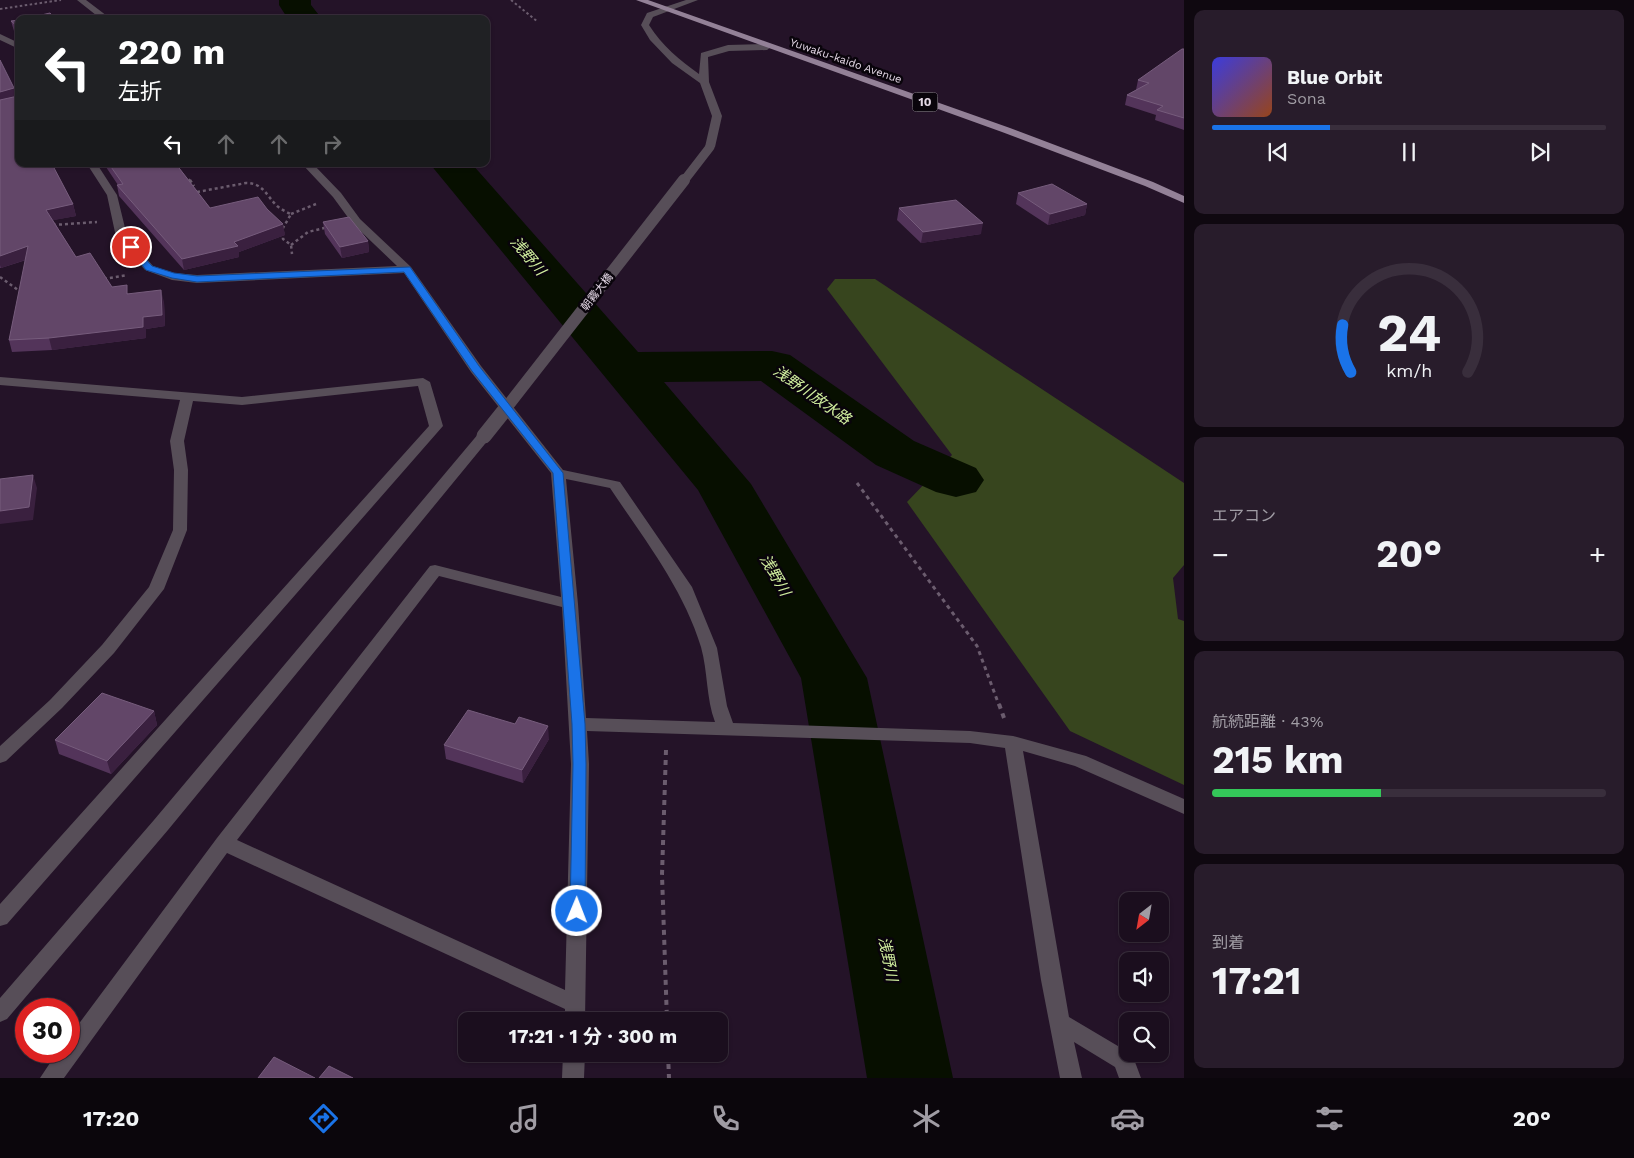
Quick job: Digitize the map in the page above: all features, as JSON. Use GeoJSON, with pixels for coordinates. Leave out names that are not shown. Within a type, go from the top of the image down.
{"type":"FeatureCollection","features":[{"type":"Feature","properties":{"kind":"main road","name":"Yuwaku-kaido Avenue"},"geometry":{"type":"LineString","coordinates":[[640,0],[767,47],[1006,130],[1149,184],[1184,200]]}},
{"type":"Feature","properties":{"kind":"street"},"geometry":{"type":"LineString","coordinates":[[81,0],[101,15]]}},
{"type":"Feature","properties":{"kind":"street"},"geometry":{"type":"LineString","coordinates":[[694,0],[650,16],[645,25],[653,38],[675,61],[704,82]]}},
{"type":"Feature","properties":{"kind":"street"},"geometry":{"type":"LineString","coordinates":[[0,37],[15,44]]}},
{"type":"Feature","properties":{"kind":"street"},"geometry":{"type":"LineString","coordinates":[[704,82],[704,55],[728,48],[767,47]]}},
{"type":"Feature","properties":{"kind":"street","name":"朝霧大橋"},"geometry":{"type":"LineString","coordinates":[[0,1013],[161,825],[484,436],[710,147],[717,116],[704,82]]}},
{"type":"Feature","properties":{"kind":"street"},"geometry":{"type":"LineString","coordinates":[[94,167],[112,196],[122,237],[149,268],[172,276],[197,279],[407,269]]}},
{"type":"Feature","properties":{"kind":"street"},"geometry":{"type":"LineString","coordinates":[[224,843],[575,1012],[580,764],[570,604],[558,473],[476,368],[407,269],[356,221],[337,195],[310,167]]}},
{"type":"Feature","properties":{"kind":"street"},"geometry":{"type":"LineString","coordinates":[[0,382],[242,401],[423,382],[436,426],[0,918]]}},
{"type":"Feature","properties":{"kind":"street"},"geometry":{"type":"LineString","coordinates":[[0,756],[56,704],[108,649],[156,589],[180,530],[181,470],[177,441],[188,396]]}},
{"type":"Feature","properties":{"kind":"street"},"geometry":{"type":"LineString","coordinates":[[558,473],[615,485],[684,586],[709,648],[718,706],[736,730]]}},
{"type":"Feature","properties":{"kind":"street"},"geometry":{"type":"LineString","coordinates":[[51,1078],[224,843],[435,570],[570,604]]}},
{"type":"Feature","properties":{"kind":"street"},"geometry":{"type":"LineString","coordinates":[[578,724],[970,736],[1013,742],[1080,761],[1184,807]]}},
{"type":"Feature","properties":{"kind":"street"},"geometry":{"type":"LineString","coordinates":[[1013,742],[1059,1022],[1071,1078]]}},
{"type":"Feature","properties":{"kind":"street"},"geometry":{"type":"LineString","coordinates":[[1059,1022],[1124,1062],[1130,1078]]}},
{"type":"Feature","properties":{"kind":"street"},"geometry":{"type":"LineString","coordinates":[[573,1078],[574,1062]]}},
{"type":"Feature","properties":{"kind":"path"},"geometry":{"type":"LineString","coordinates":[[0,10],[61,0]]}},
{"type":"Feature","properties":{"kind":"path"},"geometry":{"type":"LineString","coordinates":[[511,0],[538,22]]}},
{"type":"Feature","properties":{"kind":"path"},"geometry":{"type":"LineString","coordinates":[[189,179],[198,193],[246,182],[254,183],[263,188],[278,207],[291,214],[283,228],[283,239],[291,245],[294,274]]}},
{"type":"Feature","properties":{"kind":"path"},"geometry":{"type":"LineString","coordinates":[[46,226],[118,220]]}},
{"type":"Feature","properties":{"kind":"path"},"geometry":{"type":"LineString","coordinates":[[291,245],[308,232],[356,221]]}},
{"type":"Feature","properties":{"kind":"path"},"geometry":{"type":"LineString","coordinates":[[98,280],[155,270]]}},
{"type":"Feature","properties":{"kind":"path"},"geometry":{"type":"LineString","coordinates":[[0,277],[29,298]]}},
{"type":"Feature","properties":{"kind":"path"},"geometry":{"type":"LineString","coordinates":[[857,483],[977,646],[1013,742]]}},
{"type":"Feature","properties":{"kind":"path"},"geometry":{"type":"LineString","coordinates":[[666,728],[662,876],[667,1012]]}},
{"type":"Feature","properties":{"kind":"path"},"geometry":{"type":"LineString","coordinates":[[668,1062],[669,1078]]}},
{"type":"Feature","properties":{"kind":"green space"},"geometry":{"type":"Polygon","coordinates":[[[835,279],[875,279],[1184,483],[1184,565],[1173,578],[1178,619],[1184,621],[1184,785],[1070,731],[907,502],[952,455],[827,289],[835,279]]]}},
{"type":"Feature","properties":{"kind":"building"},"geometry":{"type":"Polygon","coordinates":[[[1184,49],[1184,118],[1157,110],[1163,106],[1127,95],[1149,83],[1138,80],[1184,49]]]}},
{"type":"Feature","properties":{"kind":"building"},"geometry":{"type":"Polygon","coordinates":[[[0,60],[14,88],[0,92],[0,60]]]}},
{"type":"Feature","properties":{"kind":"building"},"geometry":{"type":"Polygon","coordinates":[[[15,97],[15,167],[54,167],[73,204],[46,210],[76,257],[90,253],[112,287],[127,285],[127,294],[161,290],[162,315],[143,317],[143,327],[49,338],[9,340],[28,246],[0,256],[0,100],[15,97]]]}},
{"type":"Feature","properties":{"kind":"building"},"geometry":{"type":"Polygon","coordinates":[[[111,167],[178,167],[210,208],[258,197],[267,209],[283,224],[234,242],[238,246],[182,259],[117,185],[123,184],[111,167]]]}},
{"type":"Feature","properties":{"kind":"building"},"geometry":{"type":"Polygon","coordinates":[[[1052,184],[1087,204],[1050,214],[1018,193],[1052,184]]]}},
{"type":"Feature","properties":{"kind":"building"},"geometry":{"type":"Polygon","coordinates":[[[956,200],[983,223],[923,232],[899,208],[956,200]]]}},
{"type":"Feature","properties":{"kind":"building"},"geometry":{"type":"Polygon","coordinates":[[[349,217],[368,241],[340,247],[323,222],[349,217]]]}},
{"type":"Feature","properties":{"kind":"building"},"geometry":{"type":"Polygon","coordinates":[[[33,475],[29,507],[0,511],[0,479],[33,475]]]}},
{"type":"Feature","properties":{"kind":"building"},"geometry":{"type":"Polygon","coordinates":[[[102,693],[154,711],[107,761],[55,740],[102,693]]]}},
{"type":"Feature","properties":{"kind":"building"},"geometry":{"type":"Polygon","coordinates":[[[468,710],[515,724],[519,717],[548,726],[522,770],[444,745],[468,710]]]}},
{"type":"Feature","properties":{"kind":"building"},"geometry":{"type":"Polygon","coordinates":[[[274,1057],[315,1078],[258,1078],[274,1057]]]}},
{"type":"Feature","properties":{"kind":"building"},"geometry":{"type":"Polygon","coordinates":[[[329,1066],[353,1078],[319,1078],[329,1066]]]}},
{"type":"Feature","properties":{"kind":"waterway","name":"浅野川"},"geometry":{"type":"LineString","coordinates":[[295,0],[295,5],[302,15]]}},
{"type":"Feature","properties":{"kind":"waterway","name":"浅野川"},"geometry":{"type":"LineString","coordinates":[[453,167],[625,367]]}},
{"type":"Feature","properties":{"kind":"waterway","name":"浅野川放水路"},"geometry":{"type":"LineString","coordinates":[[625,367],[772,366],[895,453],[956,480]]}},
{"type":"Feature","properties":{"kind":"waterway","name":"浅野川"},"geometry":{"type":"LineString","coordinates":[[625,367],[723,484],[834,678],[910,1078]]}},
{"type":"Feature","properties":{"kind":"route"},"geometry":{"type":"LineString","coordinates":[[131,247],[149,268],[172,276],[197,279],[407,269],[476,368],[558,473],[570,604],[580,764],[577,911]]}}]}
